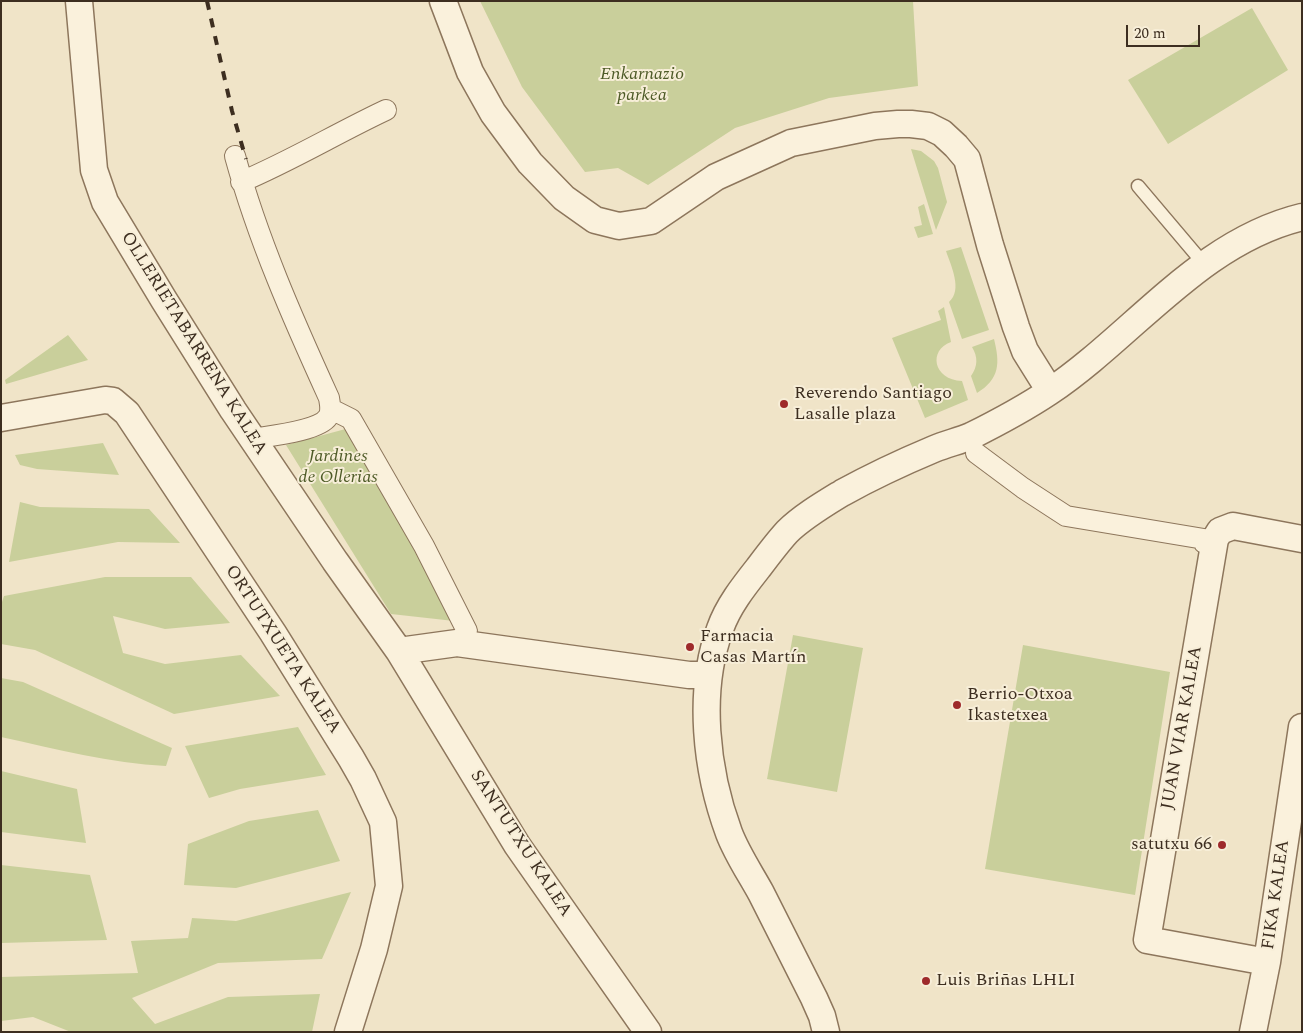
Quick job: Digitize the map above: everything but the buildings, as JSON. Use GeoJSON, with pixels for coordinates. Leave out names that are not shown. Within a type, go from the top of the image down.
{"type":"FeatureCollection","features":[{"type":"Feature","properties":{"kind":"street","name":"OLLERIETABARRENA KALEA"},"geometry":{"type":"LineString","coordinates":[[79,1],[94,170],[105,202],[164,300],[252,439],[399,651]]}},
{"type":"Feature","properties":{"kind":"street"},"geometry":{"type":"LineString","coordinates":[[443,1],[470,72],[494,113],[530,163],[564,198],[595,220],[619,226],[651,221],[716,177],[791,143],[875,126],[898,124],[928,126],[942,133],[967,159],[990,245],[1016,327],[1025,351],[1050,391]]}},
{"type":"Feature","properties":{"kind":"street"},"geometry":{"type":"LineString","coordinates":[[241,182],[261,174],[386,110]]}},
{"type":"Feature","properties":{"kind":"street"},"geometry":{"type":"LineString","coordinates":[[234,156],[241,182],[293,320],[329,398],[331,409],[328,418],[322,424],[252,439]]}},
{"type":"Feature","properties":{"kind":"street"},"geometry":{"type":"LineString","coordinates":[[826,1032],[822,1016],[814,998],[730,835],[718,794],[708,743],[708,675],[721,627],[732,605],[774,547],[793,527],[842,493],[931,450],[969,437],[1050,391],[1082,367],[1204,264],[1250,238],[1288,220],[1302,217]]}},
{"type":"Feature","properties":{"kind":"street","name":"ORTUTXUETA KALEA"},"geometry":{"type":"LineString","coordinates":[[1,418],[105,400],[112,401],[127,413],[273,633],[363,779],[383,822],[389,886],[374,949],[348,1032]]}},
{"type":"Feature","properties":{"kind":"street"},"geometry":{"type":"LineString","coordinates":[[331,409],[351,420],[424,546],[467,632]]}},
{"type":"Feature","properties":{"kind":"street"},"geometry":{"type":"LineString","coordinates":[[976,453],[1023,488],[1066,516],[1204,539],[1204,544],[1214,545],[1220,531],[1233,526],[1302,539]]}},
{"type":"Feature","properties":{"kind":"street","name":"JUAN VIAR KALEA"},"geometry":{"type":"LineString","coordinates":[[1214,545],[1147,940],[1267,962]]}},
{"type":"Feature","properties":{"kind":"street"},"geometry":{"type":"LineString","coordinates":[[399,651],[457,643],[689,675],[708,675]]}},
{"type":"Feature","properties":{"kind":"street","name":"SANTUTXU KALEA"},"geometry":{"type":"LineString","coordinates":[[399,651],[517,845],[648,1032]]}},
{"type":"Feature","properties":{"kind":"street","name":"FIKA KALEA"},"geometry":{"type":"LineString","coordinates":[[1253,1032],[1267,962],[1302,727]]}},
{"type":"Feature","properties":{"kind":"lane"},"geometry":{"type":"LineString","coordinates":[[1138,186],[1204,264]]}},
{"type":"Feature","properties":{"kind":"green space","name":"Enkarnazio parkea"},"geometry":{"type":"Polygon","coordinates":[[[480,1],[913,1],[918,86],[829,98],[735,128],[648,185],[618,168],[585,172],[522,87],[480,1]]]}},
{"type":"Feature","properties":{"kind":"green space"},"geometry":{"type":"Polygon","coordinates":[[[1252,8],[1288,70],[1168,144],[1128,80],[1252,8]]]}},
{"type":"Feature","properties":{"kind":"green space"},"geometry":{"type":"Polygon","coordinates":[[[911,149],[921,151],[934,161],[938,168],[947,202],[936,230],[911,149]]]}},
{"type":"Feature","properties":{"kind":"green space"},"geometry":{"type":"Polygon","coordinates":[[[924,204],[933,234],[918,238],[914,227],[922,225],[918,207],[924,204]]]}},
{"type":"Feature","properties":{"kind":"green space"},"geometry":{"type":"Polygon","coordinates":[[[961,247],[989,330],[962,339],[949,302],[953,297],[956,285],[946,251],[961,247]]]}},
{"type":"Feature","properties":{"kind":"green space"},"geometry":{"type":"Polygon","coordinates":[[[944,307],[951,342],[939,351],[937,364],[945,376],[962,381],[968,400],[925,418],[892,338],[941,320],[938,311],[944,307]]]}},
{"type":"Feature","properties":{"kind":"green space"},"geometry":{"type":"Polygon","coordinates":[[[68,335],[88,360],[6,384],[5,380],[68,335]]]}},
{"type":"Feature","properties":{"kind":"green space"},"geometry":{"type":"Polygon","coordinates":[[[994,339],[997,356],[996,370],[990,382],[977,393],[971,376],[976,362],[972,347],[994,339]]]}},
{"type":"Feature","properties":{"kind":"green space","name":"Jardines de Ollerias"},"geometry":{"type":"Polygon","coordinates":[[[353,427],[454,621],[391,614],[286,445],[353,427]]]}},
{"type":"Feature","properties":{"kind":"green space"},"geometry":{"type":"Polygon","coordinates":[[[103,443],[119,475],[37,469],[20,465],[15,455],[103,443]]]}},
{"type":"Feature","properties":{"kind":"green space"},"geometry":{"type":"Polygon","coordinates":[[[20,502],[40,507],[149,509],[180,543],[118,542],[9,562],[20,502]]]}},
{"type":"Feature","properties":{"kind":"green space"},"geometry":{"type":"Polygon","coordinates":[[[105,577],[191,577],[230,623],[165,629],[113,616],[123,653],[165,664],[241,655],[280,696],[174,714],[35,650],[1,644],[1,605],[4,596],[105,577]]]}},
{"type":"Feature","properties":{"kind":"green space"},"geometry":{"type":"Polygon","coordinates":[[[793,635],[863,648],[837,792],[767,779],[793,635]]]}},
{"type":"Feature","properties":{"kind":"green space"},"geometry":{"type":"Polygon","coordinates":[[[1023,645],[1170,672],[1135,895],[985,869],[1023,645]]]}},
{"type":"Feature","properties":{"kind":"green space"},"geometry":{"type":"Polygon","coordinates":[[[1,678],[23,682],[172,748],[166,766],[104,759],[1,737],[1,678]]]}},
{"type":"Feature","properties":{"kind":"green space"},"geometry":{"type":"Polygon","coordinates":[[[298,727],[326,775],[240,789],[209,798],[185,746],[298,727]]]}},
{"type":"Feature","properties":{"kind":"green space"},"geometry":{"type":"Polygon","coordinates":[[[1,771],[77,789],[86,843],[1,832],[1,771]]]}},
{"type":"Feature","properties":{"kind":"green space"},"geometry":{"type":"Polygon","coordinates":[[[318,810],[340,861],[236,888],[184,885],[188,844],[249,821],[318,810]]]}},
{"type":"Feature","properties":{"kind":"green space"},"geometry":{"type":"Polygon","coordinates":[[[1,865],[90,875],[107,940],[1,943],[1,865]]]}},
{"type":"Feature","properties":{"kind":"green space"},"geometry":{"type":"Polygon","coordinates":[[[351,892],[322,959],[218,963],[132,998],[155,1024],[228,997],[320,994],[312,1032],[71,1032],[33,1017],[1,1021],[1,977],[138,973],[131,941],[188,938],[192,918],[236,921],[351,892]]]}},
{"type":"Feature","properties":{"kind":"railway"},"geometry":{"type":"LineString","coordinates":[[207,1],[232,111],[246,159]]}},
{"type":"Feature","properties":{"kind":"place","name":"Reverendo Santiago Lasalle plaza"},"geometry":{"type":"Point","coordinates":[784,404]}},
{"type":"Feature","properties":{"kind":"place","name":"Farmacia Casas Martín"},"geometry":{"type":"Point","coordinates":[690,647]}},
{"type":"Feature","properties":{"kind":"place","name":"Berrio-Otxoa Ikastetxea"},"geometry":{"type":"Point","coordinates":[957,705]}},
{"type":"Feature","properties":{"kind":"place","name":"satutxu 66"},"geometry":{"type":"Point","coordinates":[1222,845]}},
{"type":"Feature","properties":{"kind":"place","name":"Luis Briñas LHLI"},"geometry":{"type":"Point","coordinates":[926,981]}}]}
